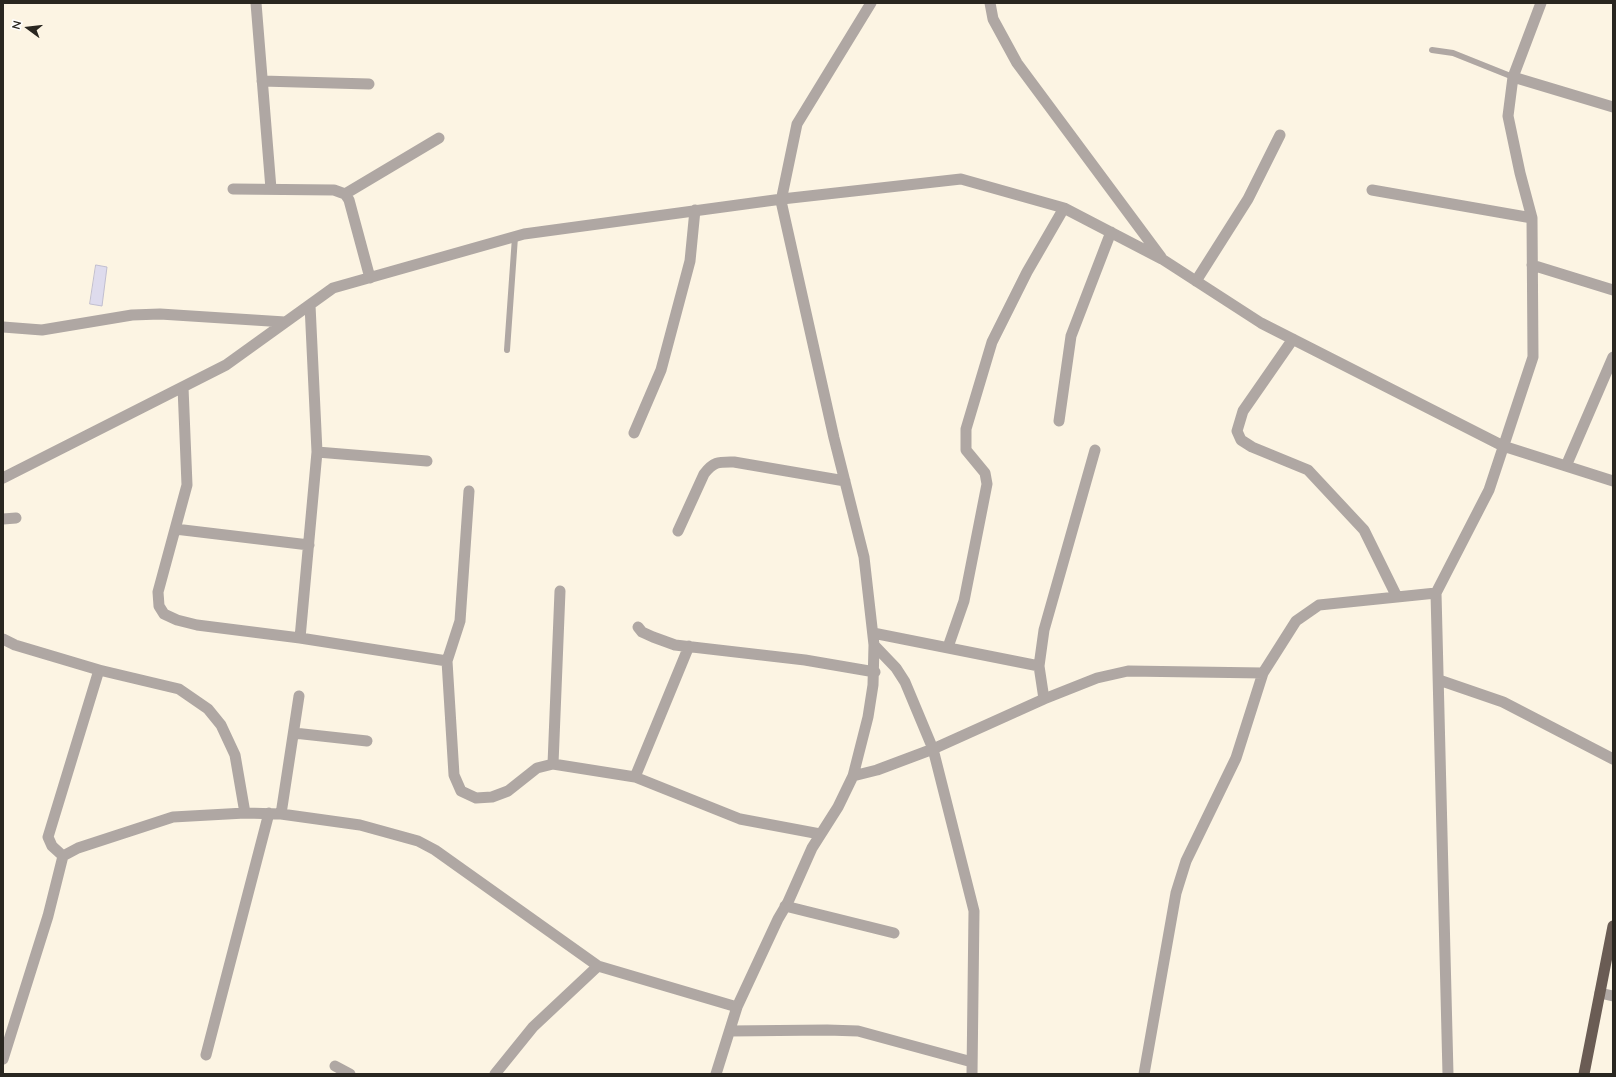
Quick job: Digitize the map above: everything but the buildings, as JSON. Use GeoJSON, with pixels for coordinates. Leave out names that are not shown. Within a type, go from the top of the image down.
{"type":"FeatureCollection","features":[{"type":"Feature","properties":{"kind":"highway"},"geometry":{"type":"LineString","coordinates":[[1584,1074],[1613,926]]}},
{"type":"Feature","properties":{"kind":"street"},"geometry":{"type":"LineString","coordinates":[[256,3],[271,189]]}},
{"type":"Feature","properties":{"kind":"street"},"geometry":{"type":"LineString","coordinates":[[716,1074],[737,1007],[812,848],[838,807],[853,776],[868,717],[875,672],[873,632],[864,557],[781,202],[797,124],[871,3]]}},
{"type":"Feature","properties":{"kind":"street"},"geometry":{"type":"LineString","coordinates":[[990,3],[993,19],[1017,63],[1162,259]]}},
{"type":"Feature","properties":{"kind":"street"},"geometry":{"type":"LineString","coordinates":[[1448,1074],[1436,593],[1489,490],[1533,357],[1532,218],[1520,173],[1508,116],[1513,77],[1541,3]]}},
{"type":"Feature","properties":{"kind":"street"},"geometry":{"type":"LineString","coordinates":[[1513,77],[1613,107]]}},
{"type":"Feature","properties":{"kind":"street"},"geometry":{"type":"LineString","coordinates":[[262,81],[369,84]]}},
{"type":"Feature","properties":{"kind":"street"},"geometry":{"type":"LineString","coordinates":[[1196,281],[1248,199],[1280,135]]}},
{"type":"Feature","properties":{"kind":"street"},"geometry":{"type":"LineString","coordinates":[[345,194],[439,138]]}},
{"type":"Feature","properties":{"kind":"street"},"geometry":{"type":"LineString","coordinates":[[3,478],[226,364],[333,288],[524,234],[782,199],[960,179],[1064,208],[1162,259],[1261,323],[1503,446],[1613,481]]}},
{"type":"Feature","properties":{"kind":"street"},"geometry":{"type":"LineString","coordinates":[[233,188],[334,190],[345,194],[353,211],[370,278]]}},
{"type":"Feature","properties":{"kind":"street"},"geometry":{"type":"LineString","coordinates":[[1372,190],[1532,218]]}},
{"type":"Feature","properties":{"kind":"street"},"geometry":{"type":"LineString","coordinates":[[948,647],[964,601],[987,484],[985,473],[966,450],[966,429],[992,342],[1027,272],[1064,208]]}},
{"type":"Feature","properties":{"kind":"street"},"geometry":{"type":"LineString","coordinates":[[634,433],[663,363],[690,261],[695,210]]}},
{"type":"Feature","properties":{"kind":"street"},"geometry":{"type":"LineString","coordinates":[[1059,421],[1071,336],[1111,232]]}},
{"type":"Feature","properties":{"kind":"street"},"geometry":{"type":"LineString","coordinates":[[1532,265],[1613,290]]}},
{"type":"Feature","properties":{"kind":"street"},"geometry":{"type":"LineString","coordinates":[[300,638],[317,452],[310,304]]}},
{"type":"Feature","properties":{"kind":"street"},"geometry":{"type":"LineString","coordinates":[[3,327],[42,330],[132,315],[160,314],[285,322]]}},
{"type":"Feature","properties":{"kind":"street"},"geometry":{"type":"LineString","coordinates":[[1293,339],[1243,411],[1237,431],[1241,440],[1308,470],[1364,530],[1397,597]]}},
{"type":"Feature","properties":{"kind":"street"},"geometry":{"type":"LineString","coordinates":[[1566,466],[1613,357]]}},
{"type":"Feature","properties":{"kind":"street"},"geometry":{"type":"LineString","coordinates":[[183,387],[187,485],[158,592],[159,606],[164,614],[177,620],[197,625],[300,638],[447,661]]}},
{"type":"Feature","properties":{"kind":"street"},"geometry":{"type":"LineString","coordinates":[[1044,700],[1039,666],[1044,630],[1095,450]]}},
{"type":"Feature","properties":{"kind":"street"},"geometry":{"type":"LineString","coordinates":[[317,452],[427,461]]}},
{"type":"Feature","properties":{"kind":"street"},"geometry":{"type":"LineString","coordinates":[[678,531],[704,474],[709,467],[716,462],[734,462],[845,481]]}},
{"type":"Feature","properties":{"kind":"street"},"geometry":{"type":"LineString","coordinates":[[469,491],[460,621],[447,661],[454,775],[461,791],[476,798],[492,796],[508,791],[537,768],[553,764],[635,777],[740,819],[820,834]]}},
{"type":"Feature","properties":{"kind":"street"},"geometry":{"type":"LineString","coordinates":[[3,519],[16,518]]}},
{"type":"Feature","properties":{"kind":"street"},"geometry":{"type":"LineString","coordinates":[[175,529],[309,545]]}},
{"type":"Feature","properties":{"kind":"street"},"geometry":{"type":"LineString","coordinates":[[553,764],[560,591]]}},
{"type":"Feature","properties":{"kind":"street"},"geometry":{"type":"LineString","coordinates":[[1144,1074],[1176,893],[1186,861],[1236,758],[1263,673],[1296,621],[1319,605],[1436,593]]}},
{"type":"Feature","properties":{"kind":"street"},"geometry":{"type":"LineString","coordinates":[[638,627],[642,632],[653,638],[675,645],[805,660],[875,672]]}},
{"type":"Feature","properties":{"kind":"street"},"geometry":{"type":"LineString","coordinates":[[873,632],[1039,666]]}},
{"type":"Feature","properties":{"kind":"street"},"geometry":{"type":"LineString","coordinates":[[3,639],[15,645],[99,670],[179,689],[208,709],[221,725],[235,755],[245,812]]}},
{"type":"Feature","properties":{"kind":"street"},"geometry":{"type":"LineString","coordinates":[[874,645],[896,668],[905,682],[934,749],[974,911],[972,1074]]}},
{"type":"Feature","properties":{"kind":"street"},"geometry":{"type":"LineString","coordinates":[[635,777],[689,646]]}},
{"type":"Feature","properties":{"kind":"street"},"geometry":{"type":"LineString","coordinates":[[63,856],[52,846],[48,837],[99,670]]}},
{"type":"Feature","properties":{"kind":"street"},"geometry":{"type":"LineString","coordinates":[[853,776],[877,770],[934,749],[1097,678],[1128,671],[1263,673]]}},
{"type":"Feature","properties":{"kind":"street"},"geometry":{"type":"LineString","coordinates":[[1439,680],[1503,702],[1613,759]]}},
{"type":"Feature","properties":{"kind":"street"},"geometry":{"type":"LineString","coordinates":[[281,814],[299,696]]}},
{"type":"Feature","properties":{"kind":"street"},"geometry":{"type":"LineString","coordinates":[[294,733],[367,741]]}},
{"type":"Feature","properties":{"kind":"street"},"geometry":{"type":"LineString","coordinates":[[3,1060],[48,916],[63,856],[78,848],[173,817],[245,812],[281,814],[360,825],[418,842],[435,850],[598,966],[737,1007]]}},
{"type":"Feature","properties":{"kind":"street"},"geometry":{"type":"LineString","coordinates":[[206,1055],[269,813]]}},
{"type":"Feature","properties":{"kind":"street"},"geometry":{"type":"LineString","coordinates":[[785,906],[894,933]]}},
{"type":"Feature","properties":{"kind":"street"},"geometry":{"type":"LineString","coordinates":[[495,1074],[533,1027],[598,966]]}},
{"type":"Feature","properties":{"kind":"street"},"geometry":{"type":"LineString","coordinates":[[1600,993],[1613,996]]}},
{"type":"Feature","properties":{"kind":"street"},"geometry":{"type":"LineString","coordinates":[[730,1031],[858,1031],[972,1062]]}},
{"type":"Feature","properties":{"kind":"street"},"geometry":{"type":"LineString","coordinates":[[335,1066],[350,1074]]}},
{"type":"Feature","properties":{"kind":"lane"},"geometry":{"type":"LineString","coordinates":[[1432,50],[1453,53],[1513,77]]}},
{"type":"Feature","properties":{"kind":"lane"},"geometry":{"type":"LineString","coordinates":[[507,350],[515,237]]}}]}
